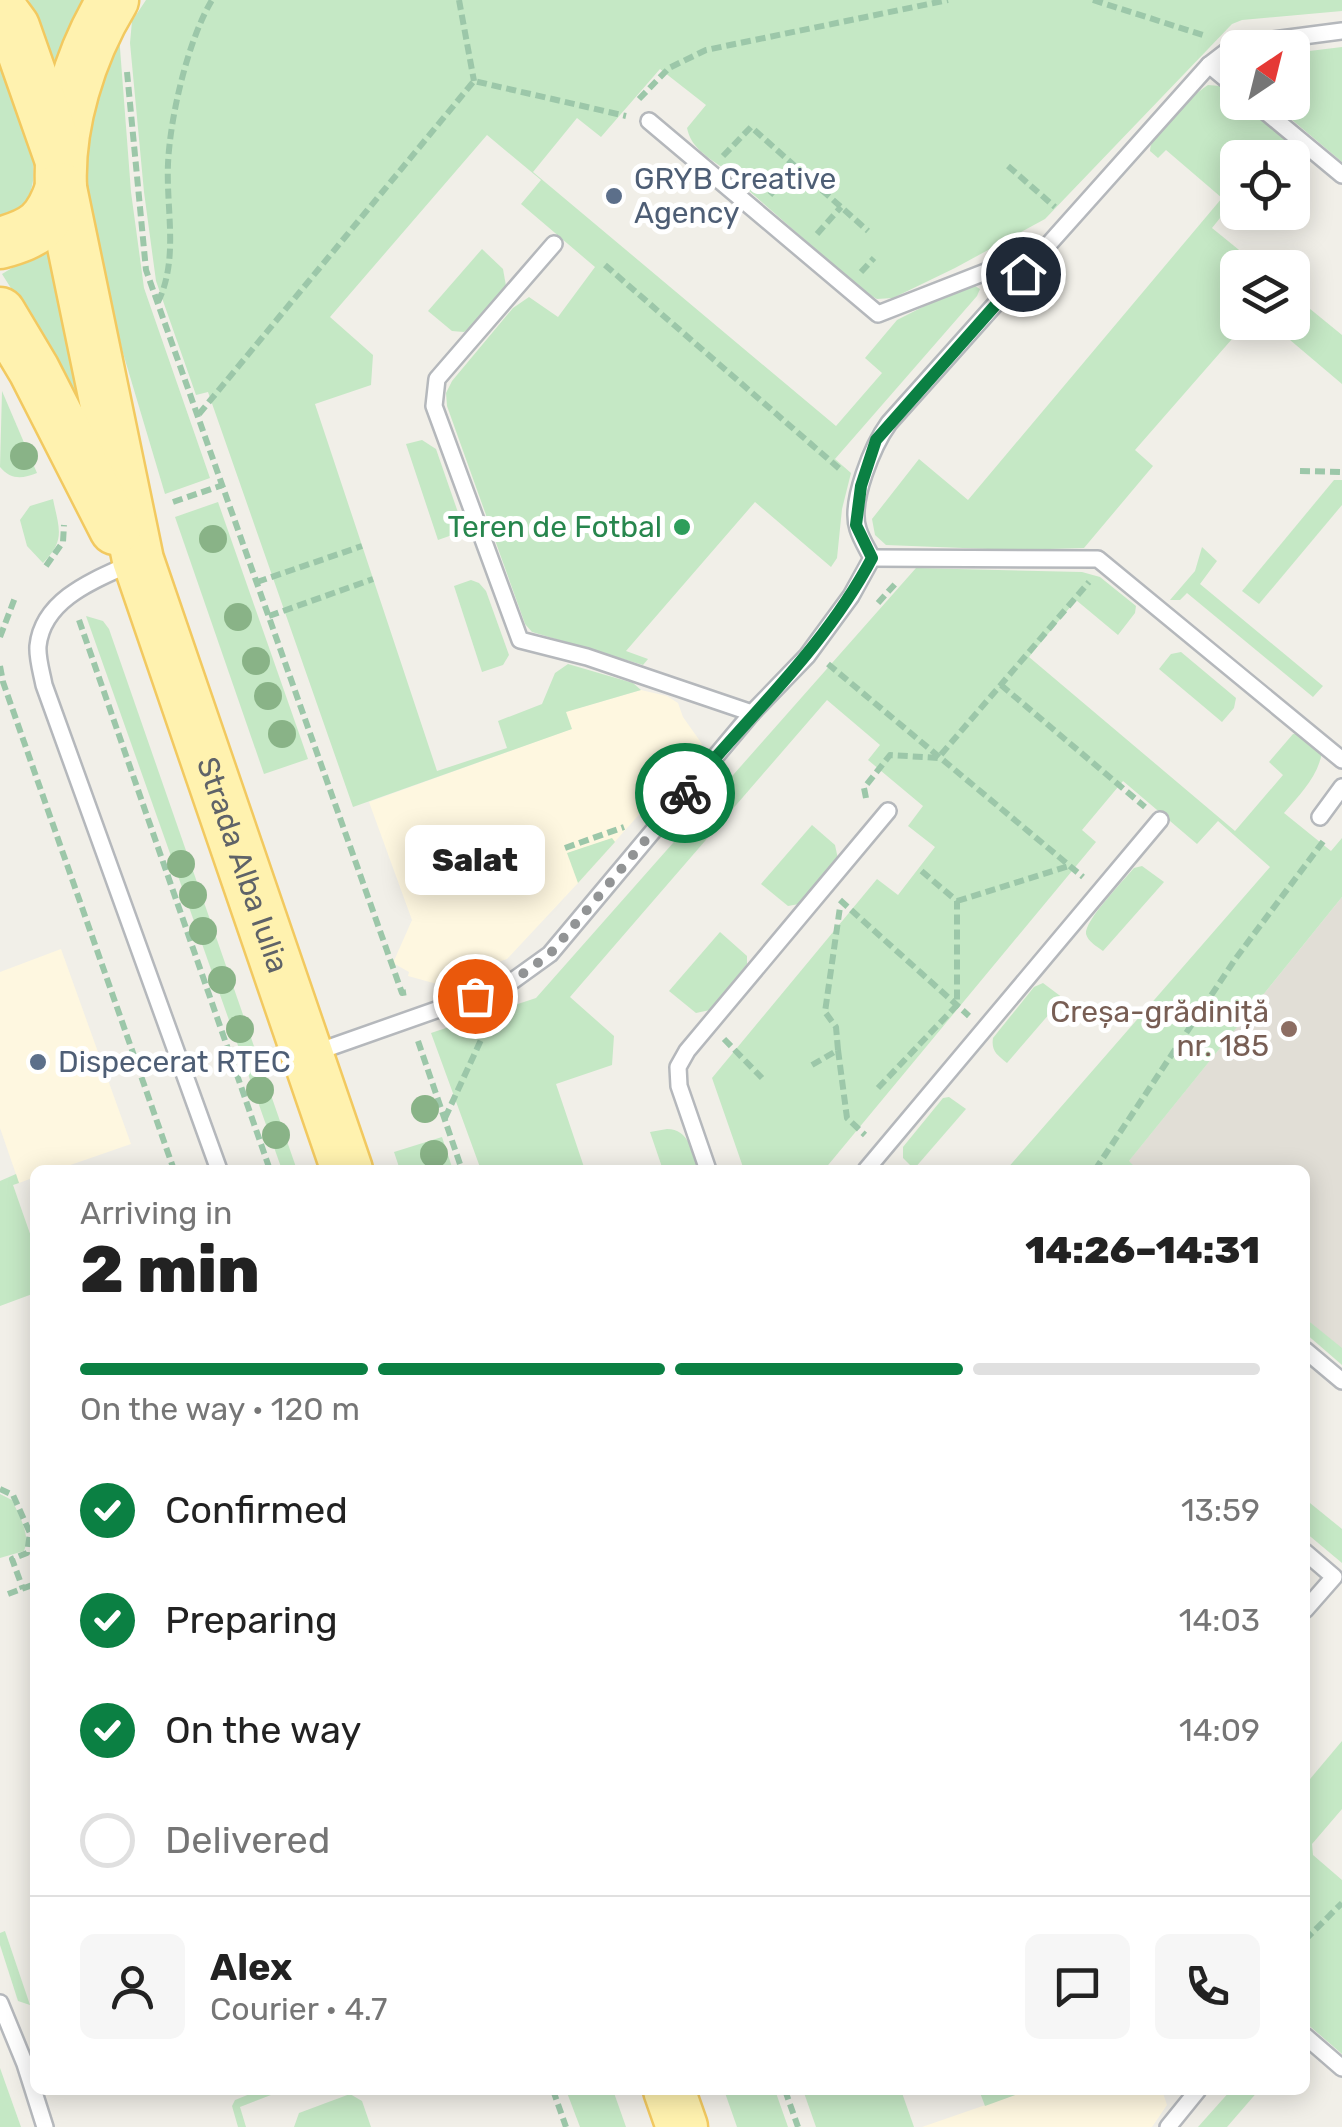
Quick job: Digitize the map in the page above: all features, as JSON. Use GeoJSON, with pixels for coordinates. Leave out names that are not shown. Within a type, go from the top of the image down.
{"type":"FeatureCollection","features":[{"type":"Feature","properties":{"kind":"main road","name":"Strada Alba Iulia"},"geometry":{"type":"LineString","coordinates":[[113,0],[98,24],[81,67],[60,173],[138,560],[345,1165]]}},
{"type":"Feature","properties":{"kind":"main road"},"geometry":{"type":"LineString","coordinates":[[0,8],[14,27],[60,173],[52,213],[28,235],[0,243]]}},
{"type":"Feature","properties":{"kind":"main road","name":"Strada Alba Iulia"},"geometry":{"type":"LineString","coordinates":[[0,313],[34,370],[108,519],[138,560]]}},
{"type":"Feature","properties":{"kind":"main road"},"geometry":{"type":"LineString","coordinates":[[672,2095],[682,2127]]}},
{"type":"Feature","properties":{"kind":"lane"},"geometry":{"type":"LineString","coordinates":[[1310,35],[1342,31]]}},
{"type":"Feature","properties":{"kind":"lane"},"geometry":{"type":"LineString","coordinates":[[872,558],[856,525],[861,486],[876,440],[1208,65],[1220,56]]}},
{"type":"Feature","properties":{"kind":"lane"},"geometry":{"type":"LineString","coordinates":[[1208,65],[1220,75]]}},
{"type":"Feature","properties":{"kind":"lane"},"geometry":{"type":"LineString","coordinates":[[649,120],[878,314],[1048,247]]}},
{"type":"Feature","properties":{"kind":"lane"},"geometry":{"type":"LineString","coordinates":[[1276,120],[1342,175]]}},
{"type":"Feature","properties":{"kind":"lane"},"geometry":{"type":"LineString","coordinates":[[554,244],[438,379],[434,406],[520,640],[752,713]]}},
{"type":"Feature","properties":{"kind":"lane"},"geometry":{"type":"LineString","coordinates":[[307,1056],[507,985],[550,954],[752,713],[807,656],[851,596],[872,558]]}},
{"type":"Feature","properties":{"kind":"lane"},"geometry":{"type":"LineString","coordinates":[[872,558],[1098,560],[1342,760]]}},
{"type":"Feature","properties":{"kind":"lane"},"geometry":{"type":"LineString","coordinates":[[138,560],[78,588],[50,613],[38,646],[44,686],[216,1165]]}},
{"type":"Feature","properties":{"kind":"lane"},"geometry":{"type":"LineString","coordinates":[[1320,817],[1342,788]]}},
{"type":"Feature","properties":{"kind":"lane"},"geometry":{"type":"LineString","coordinates":[[706,1165],[679,1086],[678,1067],[709,1024],[888,811]]}},
{"type":"Feature","properties":{"kind":"lane"},"geometry":{"type":"LineString","coordinates":[[870,1165],[1160,820]]}},
{"type":"Feature","properties":{"kind":"lane"},"geometry":{"type":"LineString","coordinates":[[1310,1354],[1342,1381]]}},
{"type":"Feature","properties":{"kind":"lane"},"geometry":{"type":"LineString","coordinates":[[1310,1556],[1334,1577],[1310,1604]]}},
{"type":"Feature","properties":{"kind":"lane"},"geometry":{"type":"LineString","coordinates":[[0,2003],[30,2080]]}},
{"type":"Feature","properties":{"kind":"lane"},"geometry":{"type":"LineString","coordinates":[[1310,2040],[1342,2068]]}},
{"type":"Feature","properties":{"kind":"lane"},"geometry":{"type":"LineString","coordinates":[[35,2095],[45,2127]]}},
{"type":"Feature","properties":{"kind":"lane"},"geometry":{"type":"LineString","coordinates":[[1168,2127],[1194,2095]]}},
{"type":"Feature","properties":{"kind":"path"},"geometry":{"type":"LineString","coordinates":[[158,303],[168,283],[170,262],[168,162],[176,112],[200,20],[212,0]]}},
{"type":"Feature","properties":{"kind":"path"},"geometry":{"type":"LineString","coordinates":[[198,415],[474,81],[460,0]]}},
{"type":"Feature","properties":{"kind":"path"},"geometry":{"type":"LineString","coordinates":[[626,116],[668,68],[706,50],[948,0]]}},
{"type":"Feature","properties":{"kind":"path"},"geometry":{"type":"LineString","coordinates":[[1093,0],[1220,40]]}},
{"type":"Feature","properties":{"kind":"path"},"geometry":{"type":"LineString","coordinates":[[126,59],[146,270],[402,993],[415,991]]}},
{"type":"Feature","properties":{"kind":"path"},"geometry":{"type":"LineString","coordinates":[[474,81],[649,120]]}},
{"type":"Feature","properties":{"kind":"path"},"geometry":{"type":"LineString","coordinates":[[709,172],[751,127],[868,231]]}},
{"type":"Feature","properties":{"kind":"path"},"geometry":{"type":"LineString","coordinates":[[756,211],[796,166]]}},
{"type":"Feature","properties":{"kind":"path"},"geometry":{"type":"LineString","coordinates":[[1008,166],[1070,222]]}},
{"type":"Feature","properties":{"kind":"path"},"geometry":{"type":"LineString","coordinates":[[803,250],[841,207]]}},
{"type":"Feature","properties":{"kind":"path"},"geometry":{"type":"LineString","coordinates":[[605,265],[834,465]]}},
{"type":"Feature","properties":{"kind":"path"},"geometry":{"type":"LineString","coordinates":[[1300,470],[1342,472]]}},
{"type":"Feature","properties":{"kind":"path"},"geometry":{"type":"LineString","coordinates":[[173,502],[224,485]]}},
{"type":"Feature","properties":{"kind":"path"},"geometry":{"type":"LineString","coordinates":[[46,566],[66,530],[62,516]]}},
{"type":"Feature","properties":{"kind":"path"},"geometry":{"type":"LineString","coordinates":[[257,582],[362,546]]}},
{"type":"Feature","properties":{"kind":"path"},"geometry":{"type":"LineString","coordinates":[[938,758],[1104,564]]}},
{"type":"Feature","properties":{"kind":"path"},"geometry":{"type":"LineString","coordinates":[[269,616],[373,580]]}},
{"type":"Feature","properties":{"kind":"path"},"geometry":{"type":"LineString","coordinates":[[0,637],[16,595]]}},
{"type":"Feature","properties":{"kind":"path"},"geometry":{"type":"LineString","coordinates":[[79,620],[268,1165]]}},
{"type":"Feature","properties":{"kind":"path"},"geometry":{"type":"LineString","coordinates":[[826,662],[1100,890]]}},
{"type":"Feature","properties":{"kind":"path"},"geometry":{"type":"LineString","coordinates":[[0,666],[1,682],[172,1165]]}},
{"type":"Feature","properties":{"kind":"path"},"geometry":{"type":"LineString","coordinates":[[1001,685],[1160,820]]}},
{"type":"Feature","properties":{"kind":"path"},"geometry":{"type":"LineString","coordinates":[[873,828],[864,788],[890,755],[938,758]]}},
{"type":"Feature","properties":{"kind":"path"},"geometry":{"type":"LineString","coordinates":[[1098,1165],[1236,958],[1325,840],[1320,817]]}},
{"type":"Feature","properties":{"kind":"path"},"geometry":{"type":"LineString","coordinates":[[565,848],[634,823],[624,835]]}},
{"type":"Feature","properties":{"kind":"path"},"geometry":{"type":"LineString","coordinates":[[957,901],[1069,866]]}},
{"type":"Feature","properties":{"kind":"path"},"geometry":{"type":"LineString","coordinates":[[878,1088],[957,1005],[957,901],[918,868]]}},
{"type":"Feature","properties":{"kind":"path"},"geometry":{"type":"LineString","coordinates":[[825,886],[984,1029]]}},
{"type":"Feature","properties":{"kind":"path"},"geometry":{"type":"LineString","coordinates":[[841,901],[824,1012],[836,1026],[847,1118],[882,1151]]}},
{"type":"Feature","properties":{"kind":"path"},"geometry":{"type":"LineString","coordinates":[[445,1119],[495,1009]]}},
{"type":"Feature","properties":{"kind":"path"},"geometry":{"type":"LineString","coordinates":[[709,1024],[762,1078]]}},
{"type":"Feature","properties":{"kind":"path"},"geometry":{"type":"LineString","coordinates":[[416,1034],[460,1165]]}},
{"type":"Feature","properties":{"kind":"path"},"geometry":{"type":"LineString","coordinates":[[812,1065],[838,1050]]}},
{"type":"Feature","properties":{"kind":"path"},"geometry":{"type":"LineString","coordinates":[[0,1489],[13,1495],[30,1533],[28,1553],[12,1559],[23,1588]]}},
{"type":"Feature","properties":{"kind":"path"},"geometry":{"type":"LineString","coordinates":[[8,1594],[30,1586]]}},
{"type":"Feature","properties":{"kind":"path"},"geometry":{"type":"LineString","coordinates":[[1310,1935],[1342,1904]]}},
{"type":"Feature","properties":{"kind":"path"},"geometry":{"type":"LineString","coordinates":[[555,2095],[566,2127]]}},
{"type":"Feature","properties":{"kind":"path"},"geometry":{"type":"LineString","coordinates":[[787,2095],[798,2127]]}},
{"type":"Feature","properties":{"kind":"shaded area"},"geometry":{"type":"Polygon","coordinates":[[[641,690],[678,703],[702,744],[507,959],[437,984],[408,976],[409,972],[393,963],[412,920],[369,802],[571,729],[565,712],[641,690]]]}},
{"type":"Feature","properties":{"kind":"shaded area","name":"Creșa-grădiniță nr. 185"},"geometry":{"type":"Polygon","coordinates":[[[1342,897],[1342,1349],[1310,1322],[1310,1165],[1128,1162],[1342,897]]]}},
{"type":"Feature","properties":{"kind":"shaded area"},"geometry":{"type":"Polygon","coordinates":[[[61,949],[131,1144],[70,1165],[30,1165],[30,1179],[19,1183],[0,1128],[0,972],[61,949]]]}},
{"type":"Feature","properties":{"kind":"shaded area"},"geometry":{"type":"Polygon","coordinates":[[[1014,2095],[1164,2095],[1167,2105],[1152,2127],[922,2127],[1014,2095]]]}},
{"type":"Feature","properties":{"kind":"green space"},"geometry":{"type":"Polygon","coordinates":[[[29,0],[94,0],[51,98],[29,0]]]}},
{"type":"Feature","properties":{"kind":"green space"},"geometry":{"type":"Polygon","coordinates":[[[146,0],[1342,0],[1342,11],[1242,20],[1220,30],[1220,37],[1045,219],[893,298],[877,299],[863,291],[701,151],[687,128],[706,105],[660,69],[601,137],[577,118],[533,172],[836,426],[882,373],[865,358],[897,320],[970,283],[980,289],[835,459],[851,473],[842,509],[837,558],[831,567],[755,502],[626,651],[648,659],[643,665],[532,632],[525,624],[447,406],[446,393],[452,381],[513,308],[529,297],[558,317],[595,267],[521,204],[541,180],[487,135],[330,317],[373,355],[371,385],[315,404],[437,771],[507,748],[498,721],[542,704],[555,673],[568,664],[633,683],[641,690],[566,712],[572,729],[353,807],[208,392],[196,395],[156,281],[130,43],[132,21],[146,0]]]}},
{"type":"Feature","properties":{"kind":"green space"},"geometry":{"type":"Polygon","coordinates":[[[118,22],[131,192],[144,288],[210,478],[165,494],[123,353],[90,212],[85,172],[85,133],[118,22]]]}},
{"type":"Feature","properties":{"kind":"green space"},"geometry":{"type":"Polygon","coordinates":[[[0,35],[22,108],[33,181],[26,201],[0,222],[0,35]]]}},
{"type":"Feature","properties":{"kind":"green space"},"geometry":{"type":"Polygon","coordinates":[[[1342,47],[1342,162],[1292,120],[1310,120],[1310,51],[1342,47]]]}},
{"type":"Feature","properties":{"kind":"green space"},"geometry":{"type":"Polygon","coordinates":[[[1208,85],[1220,86],[1220,120],[1261,120],[1286,140],[1220,140],[1220,196],[1166,150],[1158,158],[1150,151],[1157,133],[1182,105],[1208,85]]]}},
{"type":"Feature","properties":{"kind":"green space"},"geometry":{"type":"Polygon","coordinates":[[[1220,200],[1220,218],[1212,228],[1239,250],[1220,250],[1220,340],[1231,340],[1135,450],[1153,466],[1084,548],[1014,550],[886,545],[875,535],[872,519],[919,459],[968,500],[1220,200]]]}},
{"type":"Feature","properties":{"kind":"green space"},"geometry":{"type":"Polygon","coordinates":[[[47,247],[103,418],[99,458],[52,353],[2,274],[47,247]]]}},
{"type":"Feature","properties":{"kind":"green space"},"geometry":{"type":"Polygon","coordinates":[[[482,249],[503,269],[506,286],[471,327],[464,332],[452,331],[428,311],[482,249]]]}},
{"type":"Feature","properties":{"kind":"green space"},"geometry":{"type":"Polygon","coordinates":[[[1310,309],[1342,335],[1342,384],[1290,340],[1310,340],[1310,309]]]}},
{"type":"Feature","properties":{"kind":"green space"},"geometry":{"type":"Polygon","coordinates":[[[2,391],[37,473],[17,477],[0,467],[2,391]]]}},
{"type":"Feature","properties":{"kind":"green space"},"geometry":{"type":"Polygon","coordinates":[[[422,440],[436,449],[462,524],[455,534],[438,540],[406,444],[422,440]]]}},
{"type":"Feature","properties":{"kind":"green space"},"geometry":{"type":"Polygon","coordinates":[[[1334,480],[1342,480],[1342,505],[1259,604],[1242,591],[1334,480]]]}},
{"type":"Feature","properties":{"kind":"green space"},"geometry":{"type":"Polygon","coordinates":[[[53,499],[58,541],[43,563],[27,546],[20,520],[30,506],[53,499]]]}},
{"type":"Feature","properties":{"kind":"green space"},"geometry":{"type":"Polygon","coordinates":[[[218,502],[308,759],[264,774],[175,517],[218,502]]]}},
{"type":"Feature","properties":{"kind":"green space"},"geometry":{"type":"Polygon","coordinates":[[[1202,547],[1217,561],[1200,584],[1323,686],[1313,697],[1187,593],[1180,600],[1170,600],[1195,571],[1202,547]]]}},
{"type":"Feature","properties":{"kind":"green space"},"geometry":{"type":"Polygon","coordinates":[[[916,568],[1082,572],[1100,577],[1136,606],[1118,635],[1076,600],[1029,657],[1235,831],[1283,775],[1269,762],[1293,734],[1301,734],[1322,752],[1312,777],[1284,813],[1331,851],[1342,838],[1342,897],[1129,1161],[1133,1165],[1010,1165],[1270,867],[1218,821],[1197,844],[1123,781],[1082,830],[1096,842],[828,1165],[742,1165],[712,1078],[877,879],[898,895],[935,847],[908,826],[923,806],[868,760],[880,745],[827,700],[570,997],[614,1036],[612,1065],[556,1084],[583,1165],[479,1165],[431,1033],[536,998],[916,568]]]}},
{"type":"Feature","properties":{"kind":"green space"},"geometry":{"type":"Polygon","coordinates":[[[471,580],[486,591],[509,655],[503,665],[482,672],[454,586],[471,580]]]}},
{"type":"Feature","properties":{"kind":"green space"},"geometry":{"type":"Polygon","coordinates":[[[86,616],[103,621],[109,629],[295,1165],[280,1165],[86,616]]]}},
{"type":"Feature","properties":{"kind":"green space"},"geometry":{"type":"Polygon","coordinates":[[[1181,652],[1236,698],[1234,708],[1222,722],[1159,669],[1171,654],[1181,652]]]}},
{"type":"Feature","properties":{"kind":"green space"},"geometry":{"type":"Polygon","coordinates":[[[812,825],[835,845],[838,859],[799,904],[788,906],[761,884],[812,825]]]}},
{"type":"Feature","properties":{"kind":"green space"},"geometry":{"type":"Polygon","coordinates":[[[612,838],[615,842],[578,883],[567,853],[612,838]]]}},
{"type":"Feature","properties":{"kind":"green space"},"geometry":{"type":"Polygon","coordinates":[[[1142,866],[1164,882],[1103,951],[1089,939],[1087,928],[1134,868],[1142,866]]]}},
{"type":"Feature","properties":{"kind":"green space"},"geometry":{"type":"Polygon","coordinates":[[[720,932],[747,956],[747,964],[710,1010],[696,1013],[669,991],[720,932]]]}},
{"type":"Feature","properties":{"kind":"green space"},"geometry":{"type":"Polygon","coordinates":[[[1043,983],[1063,998],[1007,1063],[995,1052],[993,1038],[1034,987],[1043,983]]]}},
{"type":"Feature","properties":{"kind":"green space"},"geometry":{"type":"Polygon","coordinates":[[[949,1097],[966,1109],[917,1165],[910,1165],[903,1158],[903,1147],[943,1098],[949,1097]]]}},
{"type":"Feature","properties":{"kind":"green space"},"geometry":{"type":"Polygon","coordinates":[[[667,1129],[680,1133],[698,1165],[661,1165],[650,1132],[667,1129]]]}},
{"type":"Feature","properties":{"kind":"green space"},"geometry":{"type":"Polygon","coordinates":[[[442,1137],[451,1165],[398,1165],[394,1152],[442,1137]]]}},
{"type":"Feature","properties":{"kind":"green space"},"geometry":{"type":"Polygon","coordinates":[[[16,1174],[19,1183],[13,1185],[30,1234],[30,1295],[0,1306],[0,1181],[16,1174]]]}},
{"type":"Feature","properties":{"kind":"green space"},"geometry":{"type":"Polygon","coordinates":[[[1310,1322],[1342,1348],[1342,1365],[1310,1337],[1310,1322]]]}},
{"type":"Feature","properties":{"kind":"green space"},"geometry":{"type":"Polygon","coordinates":[[[0,1494],[12,1500],[26,1538],[24,1551],[0,1558],[0,1494]]]}},
{"type":"Feature","properties":{"kind":"green space"},"geometry":{"type":"Polygon","coordinates":[[[1310,1503],[1342,1529],[1342,1563],[1310,1536],[1310,1503]]]}},
{"type":"Feature","properties":{"kind":"green space"},"geometry":{"type":"Polygon","coordinates":[[[1342,1741],[1342,1809],[1312,1844],[1313,1855],[1342,1880],[1342,2054],[1310,2026],[1310,1779],[1342,1741]]]}},
{"type":"Feature","properties":{"kind":"green space"},"geometry":{"type":"Polygon","coordinates":[[[5,1931],[30,2005],[18,2001],[0,1945],[0,1933],[5,1931]]]}},
{"type":"Feature","properties":{"kind":"green space"},"geometry":{"type":"Polygon","coordinates":[[[0,2068],[21,2127],[0,2127],[0,2068]]]}},
{"type":"Feature","properties":{"kind":"green space"},"geometry":{"type":"Polygon","coordinates":[[[248,2095],[271,2095],[240,2107],[246,2127],[238,2127],[232,2106],[235,2100],[248,2095]]]}},
{"type":"Feature","properties":{"kind":"green space"},"geometry":{"type":"Polygon","coordinates":[[[352,2095],[362,2101],[371,2127],[294,2127],[299,2113],[352,2095]]]}},
{"type":"Feature","properties":{"kind":"green space"},"geometry":{"type":"Polygon","coordinates":[[[568,2095],[615,2095],[626,2127],[580,2127],[568,2095]]]}},
{"type":"Feature","properties":{"kind":"green space"},"geometry":{"type":"Polygon","coordinates":[[[726,2095],[777,2095],[788,2127],[737,2127],[726,2095]]]}},
{"type":"Feature","properties":{"kind":"green space"},"geometry":{"type":"Polygon","coordinates":[[[805,2095],[903,2095],[914,2127],[816,2127],[805,2095]]]}},
{"type":"Feature","properties":{"kind":"green space"},"geometry":{"type":"Polygon","coordinates":[[[981,2095],[1015,2095],[985,2106],[981,2095]]]}},
{"type":"Feature","properties":{"kind":"green space"},"geometry":{"type":"Polygon","coordinates":[[[1227,2095],[1255,2095],[1227,2127],[1198,2127],[1227,2095]]]}},
{"type":"Feature","properties":{"kind":"way so far"},"geometry":{"type":"LineString","coordinates":[[475,996],[507,985],[550,954],[685,793]]}},
{"type":"Feature","properties":{"kind":"place","name":"GRYB Creative Agency"},"geometry":{"type":"Point","coordinates":[614,196]}},
{"type":"Feature","properties":{"kind":"place","name":"Teren de Fotbal"},"geometry":{"type":"Point","coordinates":[682,527]}},
{"type":"Feature","properties":{"kind":"place","name":"Salat"},"geometry":{"type":"Point","coordinates":[475,996]}},
{"type":"Feature","properties":{"kind":"place","name":"Creșa-grădiniță nr. 185"},"geometry":{"type":"Point","coordinates":[1289,1029]}},
{"type":"Feature","properties":{"kind":"place","name":"Dispecerat RTEC"},"geometry":{"type":"Point","coordinates":[38,1062]}},
{"type":"Feature","properties":{"kind":"route"},"geometry":{"type":"LineString","coordinates":[[685,793],[752,713],[807,656],[851,596],[872,558],[856,525],[861,486],[876,440],[1023,274]]}}]}
